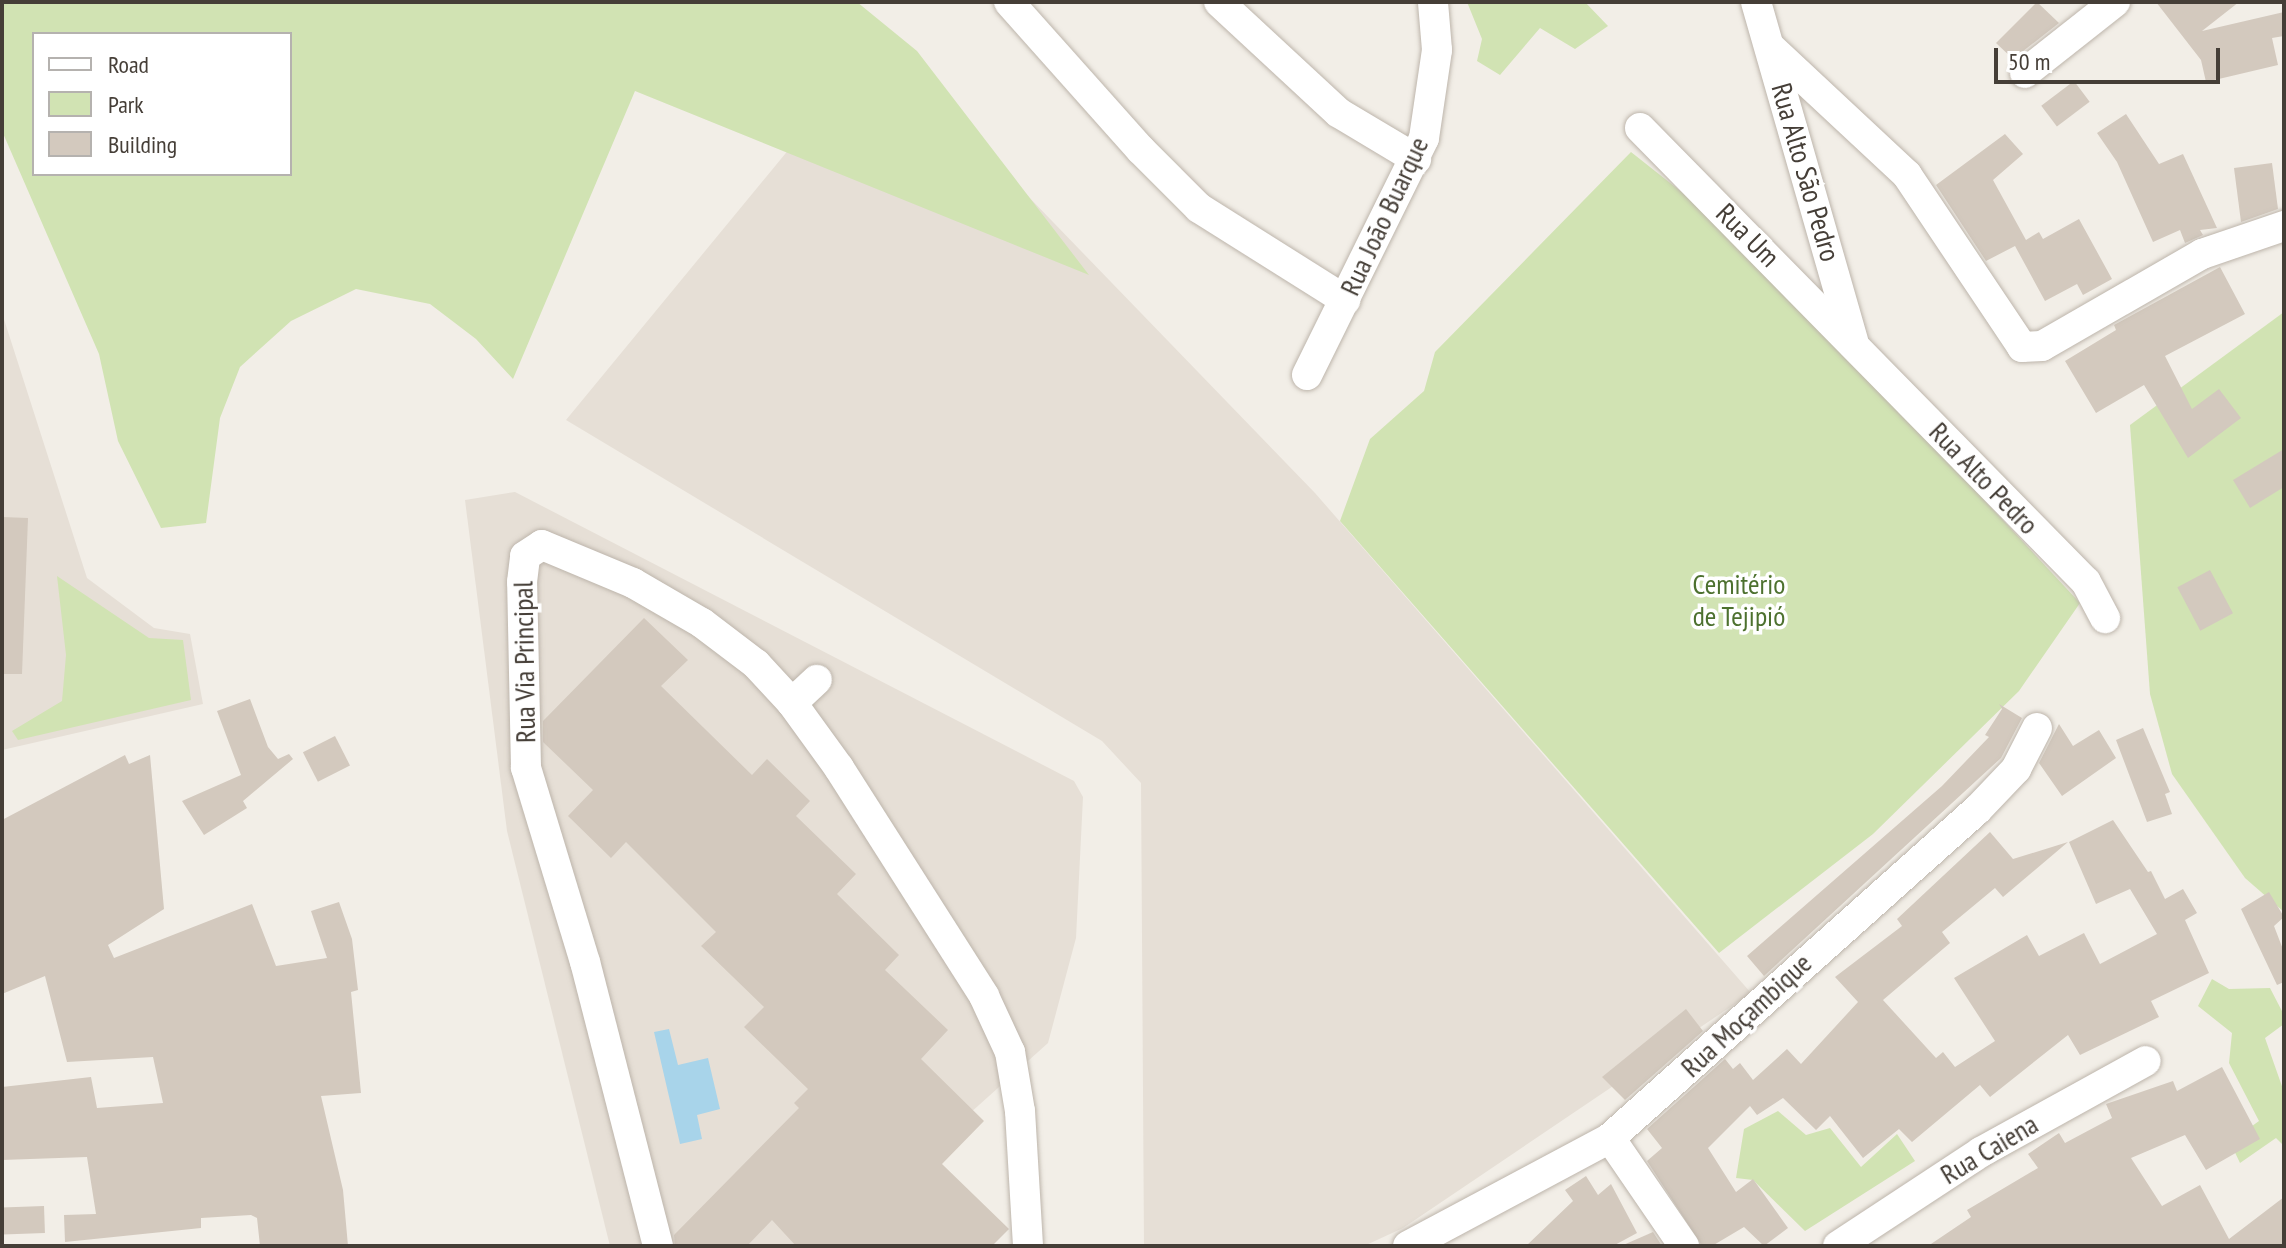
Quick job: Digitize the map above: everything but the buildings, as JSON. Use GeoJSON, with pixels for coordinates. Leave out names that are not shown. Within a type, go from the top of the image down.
{"type":"FeatureCollection","features":[{"type":"Feature","properties":{"kind":"street"},"geometry":{"type":"LineString","coordinates":[[1009,2],[1141,150],[1199,208],[1345,300]]}},
{"type":"Feature","properties":{"kind":"street"},"geometry":{"type":"LineString","coordinates":[[1219,2],[1339,113],[1416,159]]}},
{"type":"Feature","properties":{"kind":"street","name":"Rua João Buarque"},"geometry":{"type":"LineString","coordinates":[[1307,375],[1416,159],[1437,50],[1433,2]]}},
{"type":"Feature","properties":{"kind":"street","name":"Rua Alto São Pedro"},"geometry":{"type":"LineString","coordinates":[[1756,2],[1854,343]]}},
{"type":"Feature","properties":{"kind":"street"},"geometry":{"type":"LineString","coordinates":[[2025,73],[2115,2]]}},
{"type":"Feature","properties":{"kind":"street"},"geometry":{"type":"LineString","coordinates":[[1771,48],[1907,175],[2022,347],[2042,346],[2202,254],[2284,226]]}},
{"type":"Feature","properties":{"kind":"street","name":"Rua Um"},"geometry":{"type":"LineString","coordinates":[[1640,128],[1854,343]]}},
{"type":"Feature","properties":{"kind":"street","name":"Rua Alto Pedro"},"geometry":{"type":"LineString","coordinates":[[1854,343],[2086,582],[2105,618]]}},
{"type":"Feature","properties":{"kind":"street","name":"Rua Via Principal"},"geometry":{"type":"LineString","coordinates":[[658,1246],[585,962],[526,768],[522,714],[525,556],[542,545],[633,583],[702,623],[756,664],[792,703],[984,996],[1010,1052],[1020,1111],[1028,1246]]}},
{"type":"Feature","properties":{"kind":"street"},"geometry":{"type":"LineString","coordinates":[[792,703],[817,680]]}},
{"type":"Feature","properties":{"kind":"street","name":"Rua Moçambique"},"geometry":{"type":"LineString","coordinates":[[1408,1246],[1610,1138],[1977,810],[2016,769],[2037,728]]}},
{"type":"Feature","properties":{"kind":"street","name":"Rua Caiena"},"geometry":{"type":"LineString","coordinates":[[1838,1246],[1981,1152],[2146,1061]]}},
{"type":"Feature","properties":{"kind":"street"},"geometry":{"type":"LineString","coordinates":[[1610,1138],[1684,1246]]}},
{"type":"Feature","properties":{"kind":"shaded area"},"geometry":{"type":"Polygon","coordinates":[[[878,41],[1315,493],[1751,993],[1403,1228],[1364,1246],[1144,1246],[1141,783],[1102,741],[566,420],[878,41]]]}},
{"type":"Feature","properties":{"kind":"shaded area"},"geometry":{"type":"Polygon","coordinates":[[[2,313],[87,578],[154,628],[190,634],[203,704],[2,750],[2,313]]]}},
{"type":"Feature","properties":{"kind":"shaded area"},"geometry":{"type":"Polygon","coordinates":[[[515,492],[1074,781],[1083,797],[1076,938],[1048,1043],[822,1246],[610,1246],[507,831],[465,500],[515,492]]]}},
{"type":"Feature","properties":{"kind":"green space"},"geometry":{"type":"Polygon","coordinates":[[[2,2],[857,2],[917,51],[1089,275],[635,91],[513,379],[476,339],[430,304],[356,289],[291,321],[240,367],[220,418],[206,523],[161,528],[118,441],[99,354],[2,131],[2,2]]]}},
{"type":"Feature","properties":{"kind":"green space"},"geometry":{"type":"Polygon","coordinates":[[[1467,2],[1585,2],[1608,26],[1575,49],[1540,28],[1500,75],[1477,61],[1482,39],[1467,2]]]}},
{"type":"Feature","properties":{"kind":"green space","name":"Cemitério de Tejipió"},"geometry":{"type":"Polygon","coordinates":[[[1631,152],[1703,209],[1840,345],[2080,603],[2019,691],[1873,834],[1719,953],[1340,521],[1370,439],[1424,391],[1435,352],[1631,152]]]}},
{"type":"Feature","properties":{"kind":"green space"},"geometry":{"type":"Polygon","coordinates":[[[2284,312],[2284,912],[2245,878],[2172,774],[2150,694],[2130,425],[2284,312]]]}},
{"type":"Feature","properties":{"kind":"green space"},"geometry":{"type":"Polygon","coordinates":[[[57,576],[149,638],[183,640],[191,700],[18,740],[12,731],[62,701],[66,655],[57,576]]]}},
{"type":"Feature","properties":{"kind":"green space"},"geometry":{"type":"Polygon","coordinates":[[[2212,979],[2229,989],[2270,988],[2284,1015],[2284,1024],[2265,1038],[2284,1092],[2284,1146],[2276,1138],[2240,1163],[2230,1142],[2259,1121],[2229,1063],[2232,1033],[2198,1006],[2212,979]]]}},
{"type":"Feature","properties":{"kind":"green space"},"geometry":{"type":"Polygon","coordinates":[[[1778,1111],[1806,1135],[1830,1128],[1861,1167],[1897,1134],[1915,1161],[1805,1231],[1753,1180],[1736,1178],[1744,1129],[1778,1111]]]}},
{"type":"Feature","properties":{"kind":"water"},"geometry":{"type":"Polygon","coordinates":[[[669,1029],[678,1065],[708,1058],[720,1109],[697,1115],[702,1139],[680,1144],[654,1032],[669,1029]]]}}]}
